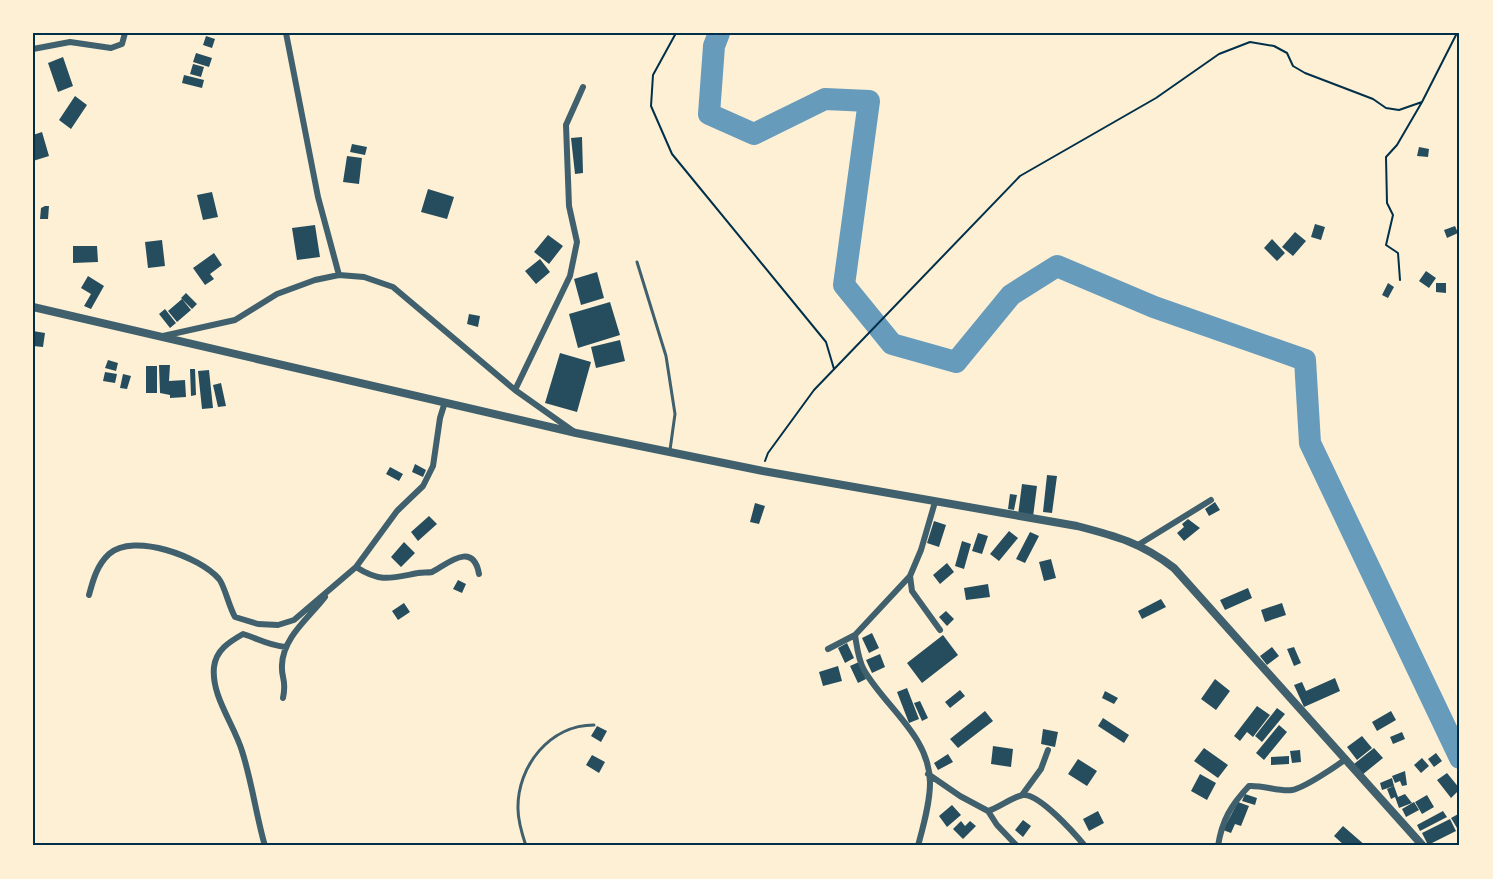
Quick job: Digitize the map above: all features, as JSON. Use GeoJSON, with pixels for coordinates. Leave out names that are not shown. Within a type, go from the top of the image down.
{"type":"FeatureCollection","features":[{"type":"Feature","properties":{"kind":"street"},"geometry":{"type":"LineString","coordinates":[[33,49],[70,42],[111,48],[122,44],[125,33]]}},
{"type":"Feature","properties":{"kind":"street"},"geometry":{"type":"LineString","coordinates":[[286,33],[318,197],[339,275]]}},
{"type":"Feature","properties":{"kind":"street"},"geometry":{"type":"LineString","coordinates":[[515,390],[570,276],[577,242],[569,206],[566,125],[583,87]]}},
{"type":"Feature","properties":{"kind":"street"},"geometry":{"type":"LineString","coordinates":[[161,336],[235,320],[277,294],[339,275],[364,277],[393,287],[515,390],[576,434]]}},
{"type":"Feature","properties":{"kind":"street"},"geometry":{"type":"LineString","coordinates":[[33,307],[576,434],[763,471],[861,486],[935,502],[1077,526],[1122,537],[1150,550],[1174,568],[1423,846]]}},
{"type":"Feature","properties":{"kind":"street"},"geometry":{"type":"LineString","coordinates":[[88,595],[100,564],[111,552],[125,546],[143,545],[208,567],[222,582],[226,602],[235,617],[258,624],[278,625],[294,620],[333,584],[356,567],[397,511],[423,486],[433,466],[440,418],[445,402]]}},
{"type":"Feature","properties":{"kind":"street"},"geometry":{"type":"LineString","coordinates":[[1138,544],[1211,500]]}},
{"type":"Feature","properties":{"kind":"street"},"geometry":{"type":"LineString","coordinates":[[828,649],[855,634],[910,576],[921,550],[935,502]]}},
{"type":"Feature","properties":{"kind":"street"},"geometry":{"type":"LineString","coordinates":[[356,567],[371,576],[388,579],[431,572],[445,561],[459,557],[469,558],[478,567],[479,574]]}},
{"type":"Feature","properties":{"kind":"street"},"geometry":{"type":"LineString","coordinates":[[910,576],[912,591],[940,630]]}},
{"type":"Feature","properties":{"kind":"street"},"geometry":{"type":"LineString","coordinates":[[283,698],[286,682],[281,668],[285,647],[333,584]]}},
{"type":"Feature","properties":{"kind":"street"},"geometry":{"type":"LineString","coordinates":[[265,846],[243,753],[216,690],[214,666],[218,653],[228,643],[243,634],[258,638],[267,645],[285,647]]}},
{"type":"Feature","properties":{"kind":"street"},"geometry":{"type":"LineString","coordinates":[[855,634],[857,653],[864,669],[921,747],[930,783],[918,846]]}},
{"type":"Feature","properties":{"kind":"street"},"geometry":{"type":"LineString","coordinates":[[988,811],[1022,795],[1037,777],[1048,750]]}},
{"type":"Feature","properties":{"kind":"street"},"geometry":{"type":"LineString","coordinates":[[1218,846],[1221,824],[1233,804],[1249,786],[1263,785],[1293,790],[1327,773],[1346,759]]}},
{"type":"Feature","properties":{"kind":"street"},"geometry":{"type":"LineString","coordinates":[[928,774],[960,796],[988,811],[997,825],[1017,846]]}},
{"type":"Feature","properties":{"kind":"street"},"geometry":{"type":"LineString","coordinates":[[1022,795],[1030,796],[1043,805],[1085,846]]}},
{"type":"Feature","properties":{"kind":"lane"},"geometry":{"type":"LineString","coordinates":[[637,262],[666,356],[675,414],[669,452]]}},
{"type":"Feature","properties":{"kind":"lane"},"geometry":{"type":"LineString","coordinates":[[526,846],[518,808],[526,767],[553,736],[585,725],[594,725]]}},
{"type":"Feature","properties":{"kind":"path"},"geometry":{"type":"LineString","coordinates":[[676,33],[653,75],[651,106],[672,154],[826,342],[834,370]]}},
{"type":"Feature","properties":{"kind":"path"},"geometry":{"type":"LineString","coordinates":[[1400,280],[1398,253],[1386,245],[1393,215],[1387,203],[1386,157],[1397,145],[1422,102],[1457,33]]}},
{"type":"Feature","properties":{"kind":"path"},"geometry":{"type":"LineString","coordinates":[[763,471],[768,453],[814,390],[1020,176],[1156,98],[1220,54],[1250,42],[1274,46],[1287,53],[1293,66],[1305,74],[1373,99],[1386,108],[1399,110],[1422,102]]}},
{"type":"Feature","properties":{"kind":"building"},"geometry":{"type":"Polygon","coordinates":[[[206,36],[215,39],[212,48],[203,45],[206,36]]]}},
{"type":"Feature","properties":{"kind":"building"},"geometry":{"type":"Polygon","coordinates":[[[196,53],[212,58],[209,67],[193,62],[196,53]]]}},
{"type":"Feature","properties":{"kind":"building"},"geometry":{"type":"Polygon","coordinates":[[[63,57],[73,86],[58,92],[48,63],[63,57]]]}},
{"type":"Feature","properties":{"kind":"building"},"geometry":{"type":"Polygon","coordinates":[[[193,64],[204,67],[201,77],[190,74],[193,64]]]}},
{"type":"Feature","properties":{"kind":"building"},"geometry":{"type":"Polygon","coordinates":[[[184,75],[204,80],[202,88],[182,83],[184,75]]]}},
{"type":"Feature","properties":{"kind":"building"},"geometry":{"type":"Polygon","coordinates":[[[75,96],[87,105],[71,129],[59,120],[75,96]]]}},
{"type":"Feature","properties":{"kind":"building"},"geometry":{"type":"Polygon","coordinates":[[[42,132],[49,156],[33,161],[33,135],[42,132]]]}},
{"type":"Feature","properties":{"kind":"building"},"geometry":{"type":"Polygon","coordinates":[[[582,137],[583,173],[575,174],[571,138],[582,137]]]}},
{"type":"Feature","properties":{"kind":"building"},"geometry":{"type":"Polygon","coordinates":[[[352,144],[367,147],[365,155],[350,152],[352,144]]]}},
{"type":"Feature","properties":{"kind":"building"},"geometry":{"type":"Polygon","coordinates":[[[1419,147],[1429,149],[1428,157],[1417,156],[1419,147]]]}},
{"type":"Feature","properties":{"kind":"building"},"geometry":{"type":"Polygon","coordinates":[[[347,156],[362,158],[359,184],[343,182],[347,156]]]}},
{"type":"Feature","properties":{"kind":"building"},"geometry":{"type":"Polygon","coordinates":[[[428,189],[454,197],[447,219],[421,212],[428,189]]]}},
{"type":"Feature","properties":{"kind":"building"},"geometry":{"type":"Polygon","coordinates":[[[212,192],[218,217],[203,220],[197,195],[212,192]]]}},
{"type":"Feature","properties":{"kind":"building"},"geometry":{"type":"Polygon","coordinates":[[[49,206],[48,219],[40,219],[41,208],[49,206]]]}},
{"type":"Feature","properties":{"kind":"building"},"geometry":{"type":"Polygon","coordinates":[[[1315,224],[1325,227],[1321,240],[1311,237],[1315,224]]]}},
{"type":"Feature","properties":{"kind":"building"},"geometry":{"type":"Polygon","coordinates":[[[315,225],[320,257],[297,260],[292,228],[315,225]]]}},
{"type":"Feature","properties":{"kind":"building"},"geometry":{"type":"Polygon","coordinates":[[[1455,226],[1458,233],[1447,238],[1444,230],[1455,226]]]}},
{"type":"Feature","properties":{"kind":"building"},"geometry":{"type":"Polygon","coordinates":[[[1295,232],[1306,241],[1293,256],[1282,247],[1295,232]]]}},
{"type":"Feature","properties":{"kind":"building"},"geometry":{"type":"Polygon","coordinates":[[[548,235],[563,246],[549,264],[534,252],[548,235]]]}},
{"type":"Feature","properties":{"kind":"building"},"geometry":{"type":"Polygon","coordinates":[[[1272,239],[1285,253],[1277,261],[1264,248],[1272,239]]]}},
{"type":"Feature","properties":{"kind":"building"},"geometry":{"type":"Polygon","coordinates":[[[162,240],[165,266],[148,268],[145,242],[162,240]]]}},
{"type":"Feature","properties":{"kind":"building"},"geometry":{"type":"Polygon","coordinates":[[[73,246],[97,246],[98,262],[73,263],[73,246]]]}},
{"type":"Feature","properties":{"kind":"building"},"geometry":{"type":"Polygon","coordinates":[[[214,253],[222,265],[210,274],[214,279],[205,285],[193,268],[214,253]]]}},
{"type":"Feature","properties":{"kind":"building"},"geometry":{"type":"Polygon","coordinates":[[[540,259],[550,272],[536,284],[525,271],[540,259]]]}},
{"type":"Feature","properties":{"kind":"building"},"geometry":{"type":"Polygon","coordinates":[[[1426,271],[1436,278],[1429,288],[1419,281],[1426,271]]]}},
{"type":"Feature","properties":{"kind":"building"},"geometry":{"type":"Polygon","coordinates":[[[597,272],[604,298],[581,305],[574,279],[597,272]]]}},
{"type":"Feature","properties":{"kind":"building"},"geometry":{"type":"Polygon","coordinates":[[[88,276],[104,286],[91,309],[84,306],[91,294],[81,288],[88,276]]]}},
{"type":"Feature","properties":{"kind":"building"},"geometry":{"type":"Polygon","coordinates":[[[1388,283],[1394,287],[1388,298],[1382,295],[1388,283]]]}},
{"type":"Feature","properties":{"kind":"building"},"geometry":{"type":"Polygon","coordinates":[[[1436,283],[1446,283],[1446,293],[1436,292],[1436,283]]]}},
{"type":"Feature","properties":{"kind":"building"},"geometry":{"type":"Polygon","coordinates":[[[186,293],[197,304],[192,309],[181,298],[186,293]]]}},
{"type":"Feature","properties":{"kind":"building"},"geometry":{"type":"Polygon","coordinates":[[[182,299],[191,310],[177,322],[168,311],[182,299]]]}},
{"type":"Feature","properties":{"kind":"building"},"geometry":{"type":"Polygon","coordinates":[[[610,302],[620,335],[578,348],[569,314],[610,302]]]}},
{"type":"Feature","properties":{"kind":"building"},"geometry":{"type":"Polygon","coordinates":[[[165,309],[176,323],[170,328],[159,314],[165,309]]]}},
{"type":"Feature","properties":{"kind":"building"},"geometry":{"type":"Polygon","coordinates":[[[469,314],[480,316],[478,327],[467,324],[469,314]]]}},
{"type":"Feature","properties":{"kind":"building"},"geometry":{"type":"Polygon","coordinates":[[[33,331],[45,333],[43,347],[33,346],[33,331]]]}},
{"type":"Feature","properties":{"kind":"building"},"geometry":{"type":"Polygon","coordinates":[[[620,340],[625,361],[596,368],[591,347],[620,340]]]}},
{"type":"Feature","properties":{"kind":"building"},"geometry":{"type":"Polygon","coordinates":[[[560,353],[591,362],[577,412],[545,403],[560,353]]]}},
{"type":"Feature","properties":{"kind":"building"},"geometry":{"type":"Polygon","coordinates":[[[108,360],[118,363],[116,371],[105,368],[108,360]]]}},
{"type":"Feature","properties":{"kind":"building"},"geometry":{"type":"Polygon","coordinates":[[[159,365],[170,365],[169,381],[185,380],[186,397],[170,398],[170,395],[160,393],[159,365]]]}},
{"type":"Feature","properties":{"kind":"building"},"geometry":{"type":"Polygon","coordinates":[[[146,366],[157,366],[157,393],[146,393],[146,366]]]}},
{"type":"Feature","properties":{"kind":"building"},"geometry":{"type":"Polygon","coordinates":[[[190,369],[195,369],[196,395],[191,396],[190,369]]]}},
{"type":"Feature","properties":{"kind":"building"},"geometry":{"type":"Polygon","coordinates":[[[209,370],[213,408],[202,409],[198,371],[209,370]]]}},
{"type":"Feature","properties":{"kind":"building"},"geometry":{"type":"Polygon","coordinates":[[[105,372],[117,374],[115,383],[103,381],[105,372]]]}},
{"type":"Feature","properties":{"kind":"building"},"geometry":{"type":"Polygon","coordinates":[[[123,374],[131,376],[127,389],[120,388],[123,374]]]}},
{"type":"Feature","properties":{"kind":"building"},"geometry":{"type":"Polygon","coordinates":[[[221,383],[226,406],[218,407],[213,385],[221,383]]]}},
{"type":"Feature","properties":{"kind":"building"},"geometry":{"type":"Polygon","coordinates":[[[415,464],[426,470],[423,477],[412,472],[415,464]]]}},
{"type":"Feature","properties":{"kind":"building"},"geometry":{"type":"Polygon","coordinates":[[[390,467],[403,474],[399,481],[386,474],[390,467]]]}},
{"type":"Feature","properties":{"kind":"building"},"geometry":{"type":"Polygon","coordinates":[[[1047,475],[1057,476],[1052,513],[1043,512],[1047,475]]]}},
{"type":"Feature","properties":{"kind":"building"},"geometry":{"type":"Polygon","coordinates":[[[1022,484],[1037,486],[1033,517],[1018,515],[1022,484]]]}},
{"type":"Feature","properties":{"kind":"building"},"geometry":{"type":"Polygon","coordinates":[[[1010,494],[1017,495],[1014,510],[1008,509],[1010,494]]]}},
{"type":"Feature","properties":{"kind":"building"},"geometry":{"type":"Polygon","coordinates":[[[1215,502],[1220,510],[1209,516],[1205,509],[1215,502]]]}},
{"type":"Feature","properties":{"kind":"building"},"geometry":{"type":"Polygon","coordinates":[[[755,503],[765,506],[759,524],[750,522],[755,503]]]}},
{"type":"Feature","properties":{"kind":"building"},"geometry":{"type":"Polygon","coordinates":[[[429,516],[437,524],[418,541],[411,532],[429,516]]]}},
{"type":"Feature","properties":{"kind":"building"},"geometry":{"type":"Polygon","coordinates":[[[1188,519],[1200,528],[1184,541],[1177,533],[1188,519]]]}},
{"type":"Feature","properties":{"kind":"building"},"geometry":{"type":"Polygon","coordinates":[[[934,521],[946,525],[939,547],[927,543],[934,521]]]}},
{"type":"Feature","properties":{"kind":"building"},"geometry":{"type":"Polygon","coordinates":[[[1009,531],[1018,538],[999,561],[990,554],[1009,531]]]}},
{"type":"Feature","properties":{"kind":"building"},"geometry":{"type":"Polygon","coordinates":[[[1030,532],[1039,536],[1025,563],[1016,559],[1030,532]]]}},
{"type":"Feature","properties":{"kind":"building"},"geometry":{"type":"Polygon","coordinates":[[[978,533],[988,536],[982,554],[972,551],[978,533]]]}},
{"type":"Feature","properties":{"kind":"building"},"geometry":{"type":"Polygon","coordinates":[[[962,541],[971,544],[964,569],[955,566],[962,541]]]}},
{"type":"Feature","properties":{"kind":"building"},"geometry":{"type":"Polygon","coordinates":[[[404,542],[415,553],[401,567],[391,557],[404,542]]]}},
{"type":"Feature","properties":{"kind":"building"},"geometry":{"type":"Polygon","coordinates":[[[1051,559],[1056,578],[1044,581],[1039,562],[1051,559]]]}},
{"type":"Feature","properties":{"kind":"building"},"geometry":{"type":"Polygon","coordinates":[[[947,563],[954,572],[940,584],[933,575],[947,563]]]}},
{"type":"Feature","properties":{"kind":"building"},"geometry":{"type":"Polygon","coordinates":[[[458,580],[466,584],[462,593],[453,589],[458,580]]]}},
{"type":"Feature","properties":{"kind":"building"},"geometry":{"type":"Polygon","coordinates":[[[988,584],[990,597],[966,600],[964,588],[988,584]]]}},
{"type":"Feature","properties":{"kind":"building"},"geometry":{"type":"Polygon","coordinates":[[[1248,588],[1252,598],[1225,610],[1220,600],[1248,588]]]}},
{"type":"Feature","properties":{"kind":"building"},"geometry":{"type":"Polygon","coordinates":[[[1161,599],[1166,607],[1142,619],[1138,611],[1161,599]]]}},
{"type":"Feature","properties":{"kind":"building"},"geometry":{"type":"Polygon","coordinates":[[[404,603],[410,612],[398,620],[392,611],[404,603]]]}},
{"type":"Feature","properties":{"kind":"building"},"geometry":{"type":"Polygon","coordinates":[[[1282,603],[1286,615],[1265,622],[1261,610],[1282,603]]]}},
{"type":"Feature","properties":{"kind":"building"},"geometry":{"type":"Polygon","coordinates":[[[946,611],[954,619],[947,626],[939,617],[946,611]]]}},
{"type":"Feature","properties":{"kind":"building"},"geometry":{"type":"Polygon","coordinates":[[[872,633],[879,648],[869,653],[862,638],[872,633]]]}},
{"type":"Feature","properties":{"kind":"building"},"geometry":{"type":"Polygon","coordinates":[[[943,635],[958,655],[922,683],[907,663],[943,635]]]}},
{"type":"Feature","properties":{"kind":"building"},"geometry":{"type":"Polygon","coordinates":[[[847,643],[854,658],[845,663],[838,648],[847,643]]]}},
{"type":"Feature","properties":{"kind":"building"},"geometry":{"type":"Polygon","coordinates":[[[1272,647],[1279,656],[1267,665],[1260,656],[1272,647]]]}},
{"type":"Feature","properties":{"kind":"building"},"geometry":{"type":"Polygon","coordinates":[[[1294,647],[1301,663],[1294,666],[1287,649],[1294,647]]]}},
{"type":"Feature","properties":{"kind":"building"},"geometry":{"type":"Polygon","coordinates":[[[880,654],[885,667],[872,673],[866,660],[880,654]]]}},
{"type":"Feature","properties":{"kind":"building"},"geometry":{"type":"Polygon","coordinates":[[[859,662],[866,679],[858,683],[850,666],[859,662]]]}},
{"type":"Feature","properties":{"kind":"building"},"geometry":{"type":"Polygon","coordinates":[[[838,666],[842,681],[823,686],[819,672],[838,666]]]}},
{"type":"Feature","properties":{"kind":"building"},"geometry":{"type":"Polygon","coordinates":[[[1335,678],[1340,691],[1304,707],[1294,685],[1302,682],[1306,691],[1335,678]]]}},
{"type":"Feature","properties":{"kind":"building"},"geometry":{"type":"Polygon","coordinates":[[[1215,679],[1230,691],[1216,710],[1201,699],[1215,679]]]}},
{"type":"Feature","properties":{"kind":"building"},"geometry":{"type":"Polygon","coordinates":[[[907,688],[919,719],[909,723],[897,692],[907,688]]]}},
{"type":"Feature","properties":{"kind":"building"},"geometry":{"type":"Polygon","coordinates":[[[960,690],[965,696],[950,708],[945,702],[960,690]]]}},
{"type":"Feature","properties":{"kind":"building"},"geometry":{"type":"Polygon","coordinates":[[[1105,691],[1118,698],[1114,704],[1102,698],[1105,691]]]}},
{"type":"Feature","properties":{"kind":"building"},"geometry":{"type":"Polygon","coordinates":[[[920,701],[928,718],[922,721],[914,703],[920,701]]]}},
{"type":"Feature","properties":{"kind":"building"},"geometry":{"type":"Polygon","coordinates":[[[1257,706],[1270,715],[1253,737],[1247,732],[1240,741],[1234,736],[1257,706]]]}},
{"type":"Feature","properties":{"kind":"building"},"geometry":{"type":"Polygon","coordinates":[[[1277,708],[1285,714],[1262,742],[1255,736],[1277,708]]]}},
{"type":"Feature","properties":{"kind":"building"},"geometry":{"type":"Polygon","coordinates":[[[985,711],[993,721],[958,748],[950,739],[985,711]]]}},
{"type":"Feature","properties":{"kind":"building"},"geometry":{"type":"Polygon","coordinates":[[[1391,711],[1396,720],[1377,731],[1372,722],[1391,711]]]}},
{"type":"Feature","properties":{"kind":"building"},"geometry":{"type":"Polygon","coordinates":[[[1103,718],[1129,735],[1124,743],[1098,726],[1103,718]]]}},
{"type":"Feature","properties":{"kind":"building"},"geometry":{"type":"Polygon","coordinates":[[[1279,725],[1287,732],[1264,760],[1256,753],[1279,725]]]}},
{"type":"Feature","properties":{"kind":"building"},"geometry":{"type":"Polygon","coordinates":[[[597,726],[607,731],[601,742],[591,736],[597,726]]]}},
{"type":"Feature","properties":{"kind":"building"},"geometry":{"type":"Polygon","coordinates":[[[1043,729],[1058,732],[1055,747],[1041,744],[1043,729]]]}},
{"type":"Feature","properties":{"kind":"building"},"geometry":{"type":"Polygon","coordinates":[[[1402,732],[1405,739],[1393,744],[1390,737],[1402,732]]]}},
{"type":"Feature","properties":{"kind":"building"},"geometry":{"type":"Polygon","coordinates":[[[1362,736],[1372,748],[1357,760],[1347,747],[1362,736]]]}},
{"type":"Feature","properties":{"kind":"building"},"geometry":{"type":"Polygon","coordinates":[[[993,746],[1013,749],[1011,767],[991,764],[993,746]]]}},
{"type":"Feature","properties":{"kind":"building"},"geometry":{"type":"Polygon","coordinates":[[[1204,748],[1228,765],[1218,778],[1194,761],[1204,748]]]}},
{"type":"Feature","properties":{"kind":"building"},"geometry":{"type":"Polygon","coordinates":[[[1374,748],[1383,758],[1362,775],[1354,764],[1374,748]]]}},
{"type":"Feature","properties":{"kind":"building"},"geometry":{"type":"Polygon","coordinates":[[[1300,750],[1301,762],[1292,763],[1290,751],[1300,750]]]}},
{"type":"Feature","properties":{"kind":"building"},"geometry":{"type":"Polygon","coordinates":[[[1436,753],[1442,761],[1434,767],[1428,759],[1436,753]]]}},
{"type":"Feature","properties":{"kind":"building"},"geometry":{"type":"Polygon","coordinates":[[[948,754],[953,762],[938,770],[934,763],[948,754]]]}},
{"type":"Feature","properties":{"kind":"building"},"geometry":{"type":"Polygon","coordinates":[[[592,755],[605,762],[599,773],[586,765],[592,755]]]}},
{"type":"Feature","properties":{"kind":"building"},"geometry":{"type":"Polygon","coordinates":[[[1289,756],[1289,764],[1271,765],[1271,757],[1289,756]]]}},
{"type":"Feature","properties":{"kind":"building"},"geometry":{"type":"Polygon","coordinates":[[[1422,758],[1429,766],[1421,773],[1414,765],[1422,758]]]}},
{"type":"Feature","properties":{"kind":"building"},"geometry":{"type":"Polygon","coordinates":[[[1078,759],[1097,771],[1087,786],[1068,774],[1078,759]]]}},
{"type":"Feature","properties":{"kind":"building"},"geometry":{"type":"Polygon","coordinates":[[[1405,771],[1407,785],[1402,786],[1400,781],[1395,783],[1392,776],[1405,771]]]}},
{"type":"Feature","properties":{"kind":"building"},"geometry":{"type":"Polygon","coordinates":[[[1447,773],[1460,789],[1451,798],[1437,780],[1447,773]]]}},
{"type":"Feature","properties":{"kind":"building"},"geometry":{"type":"Polygon","coordinates":[[[1200,774],[1216,783],[1207,800],[1191,791],[1200,774]]]}},
{"type":"Feature","properties":{"kind":"building"},"geometry":{"type":"Polygon","coordinates":[[[1392,778],[1394,786],[1382,790],[1380,783],[1392,778]]]}},
{"type":"Feature","properties":{"kind":"building"},"geometry":{"type":"Polygon","coordinates":[[[1394,786],[1398,797],[1405,794],[1412,803],[1399,808],[1395,797],[1391,799],[1387,789],[1394,786]]]}},
{"type":"Feature","properties":{"kind":"building"},"geometry":{"type":"Polygon","coordinates":[[[1245,794],[1257,798],[1255,805],[1242,801],[1245,794]]]}},
{"type":"Feature","properties":{"kind":"building"},"geometry":{"type":"Polygon","coordinates":[[[1427,795],[1434,807],[1422,814],[1415,802],[1427,795]]]}},
{"type":"Feature","properties":{"kind":"building"},"geometry":{"type":"Polygon","coordinates":[[[1238,802],[1249,806],[1241,826],[1235,824],[1231,833],[1223,830],[1238,802]]]}},
{"type":"Feature","properties":{"kind":"building"},"geometry":{"type":"Polygon","coordinates":[[[1414,802],[1419,810],[1406,817],[1402,809],[1414,802]]]}},
{"type":"Feature","properties":{"kind":"building"},"geometry":{"type":"Polygon","coordinates":[[[952,805],[961,815],[947,827],[939,816],[952,805]]]}},
{"type":"Feature","properties":{"kind":"building"},"geometry":{"type":"Polygon","coordinates":[[[1098,811],[1104,823],[1089,831],[1083,819],[1098,811]]]}},
{"type":"Feature","properties":{"kind":"building"},"geometry":{"type":"Polygon","coordinates":[[[1443,811],[1447,817],[1420,831],[1417,825],[1443,811]]]}},
{"type":"Feature","properties":{"kind":"building"},"geometry":{"type":"Polygon","coordinates":[[[1460,813],[1460,833],[1451,818],[1460,813]]]}},
{"type":"Feature","properties":{"kind":"building"},"geometry":{"type":"Polygon","coordinates":[[[1450,819],[1456,831],[1428,845],[1422,833],[1450,819]]]}},
{"type":"Feature","properties":{"kind":"building"},"geometry":{"type":"Polygon","coordinates":[[[1023,820],[1031,826],[1023,837],[1015,830],[1023,820]]]}},
{"type":"Feature","properties":{"kind":"building"},"geometry":{"type":"Polygon","coordinates":[[[961,821],[965,826],[970,821],[976,826],[963,839],[953,829],[961,821]]]}},
{"type":"Feature","properties":{"kind":"building"},"geometry":{"type":"Polygon","coordinates":[[[1343,826],[1366,846],[1345,846],[1334,836],[1343,826]]]}},
{"type":"Feature","properties":{"kind":"waterway"},"geometry":{"type":"LineString","coordinates":[[719,33],[714,46],[709,114],[754,134],[825,99],[869,101],[844,285],[892,344],[956,362],[1011,295],[1057,266],[1154,307],[1305,360],[1310,443],[1460,758]]}}]}
